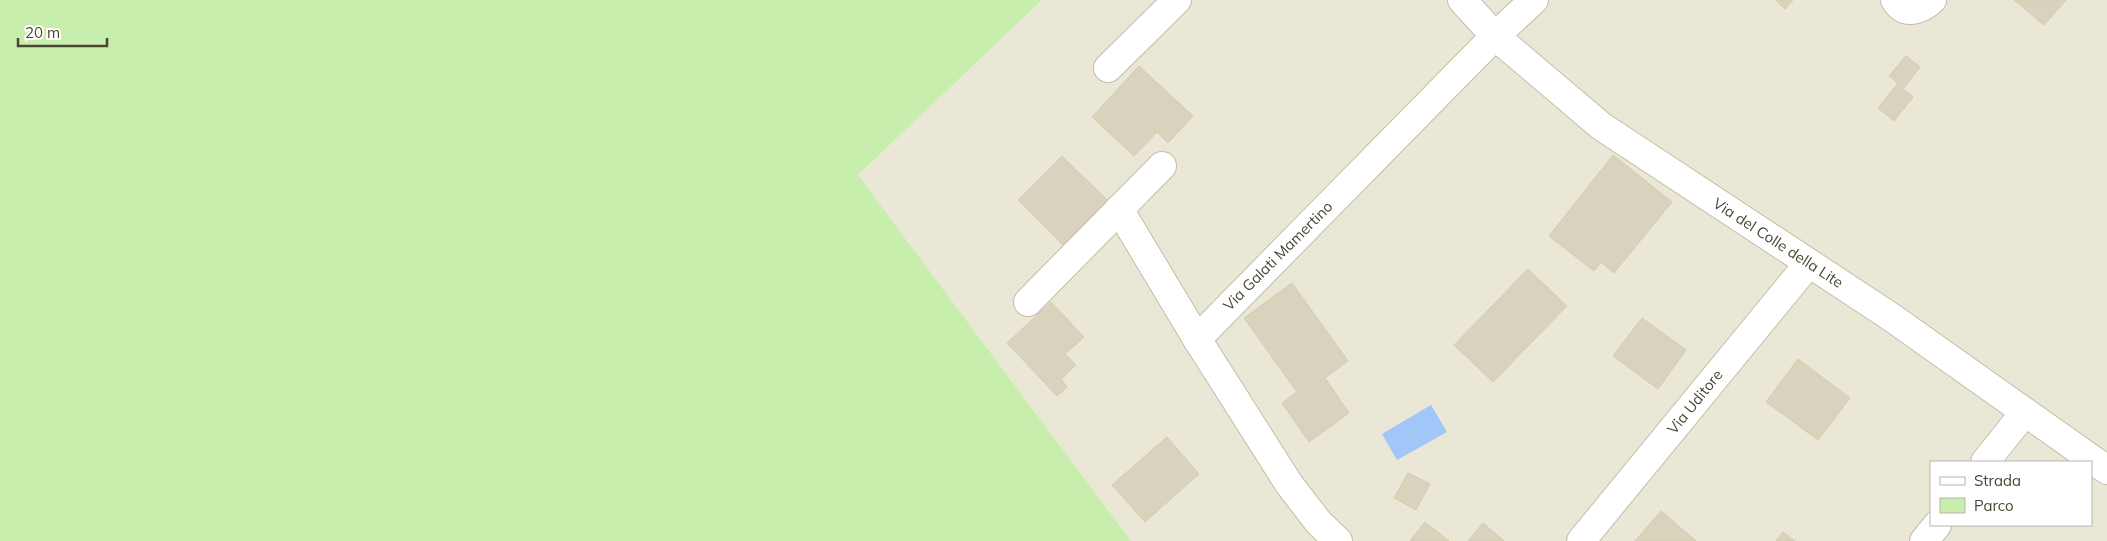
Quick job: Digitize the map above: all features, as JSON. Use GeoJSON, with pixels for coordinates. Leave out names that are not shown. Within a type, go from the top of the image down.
{"type":"FeatureCollection","features":[{"type":"Feature","properties":{"kind":"street"},"geometry":{"type":"LineString","coordinates":[[1108,68],[1177,0]]}},
{"type":"Feature","properties":{"kind":"street","name":"Via del Colle della Lite"},"geometry":{"type":"LineString","coordinates":[[1462,0],[1495,36],[1600,126],[1891,317],[2107,470]]}},
{"type":"Feature","properties":{"kind":"street","name":"Via Galati Mamertino"},"geometry":{"type":"LineString","coordinates":[[1198,339],[1495,36],[1534,0]]}},
{"type":"Feature","properties":{"kind":"street"},"geometry":{"type":"LineString","coordinates":[[1895,0],[1904,8],[1913,11],[1925,6],[1932,0]]}},
{"type":"Feature","properties":{"kind":"street"},"geometry":{"type":"LineString","coordinates":[[1028,302],[1162,166]]}},
{"type":"Feature","properties":{"kind":"street"},"geometry":{"type":"LineString","coordinates":[[1119,209],[1289,484],[1319,522],[1338,541]]}},
{"type":"Feature","properties":{"kind":"street","name":"Via Uditore"},"geometry":{"type":"LineString","coordinates":[[1581,541],[1809,263]]}},
{"type":"Feature","properties":{"kind":"street"},"geometry":{"type":"LineString","coordinates":[[1987,461],[2025,412]]}},
{"type":"Feature","properties":{"kind":"street"},"geometry":{"type":"LineString","coordinates":[[1924,541],[1936,526]]}},
{"type":"Feature","properties":{"kind":"shaded area"},"geometry":{"type":"Polygon","coordinates":[[[1042,0],[2107,0],[2107,541],[1131,541],[858,175],[1042,0]]]}},
{"type":"Feature","properties":{"kind":"green space"},"geometry":{"type":"Polygon","coordinates":[[[0,0],[1042,0],[858,175],[1131,541],[0,541],[0,0]]]}},
{"type":"Feature","properties":{"kind":"water"},"geometry":{"type":"Polygon","coordinates":[[[1431,405],[1447,432],[1397,460],[1382,434],[1431,405]]]}},
{"type":"Feature","properties":{"kind":"building"},"geometry":{"type":"Polygon","coordinates":[[[1776,0],[1793,0],[1785,9],[1776,0]]]}},
{"type":"Feature","properties":{"kind":"building"},"geometry":{"type":"Polygon","coordinates":[[[2014,0],[2066,0],[2044,25],[2014,0]]]}},
{"type":"Feature","properties":{"kind":"building"},"geometry":{"type":"Polygon","coordinates":[[[1906,56],[1920,67],[1903,89],[1913,97],[1894,121],[1878,108],[1898,83],[1889,76],[1906,56]]]}},
{"type":"Feature","properties":{"kind":"building"},"geometry":{"type":"Polygon","coordinates":[[[1139,66],[1193,116],[1168,143],[1157,132],[1134,156],[1092,117],[1139,66]]]}},
{"type":"Feature","properties":{"kind":"building"},"geometry":{"type":"Polygon","coordinates":[[[1613,155],[1672,202],[1614,273],[1601,262],[1594,271],[1549,236],[1613,155]]]}},
{"type":"Feature","properties":{"kind":"building"},"geometry":{"type":"Polygon","coordinates":[[[1062,156],[1110,203],[1066,248],[1018,200],[1062,156]]]}},
{"type":"Feature","properties":{"kind":"building"},"geometry":{"type":"Polygon","coordinates":[[[1528,269],[1567,306],[1493,382],[1454,345],[1528,269]]]}},
{"type":"Feature","properties":{"kind":"building"},"geometry":{"type":"Polygon","coordinates":[[[1292,283],[1348,361],[1325,378],[1349,413],[1309,442],[1282,403],[1297,392],[1244,318],[1292,283]]]}},
{"type":"Feature","properties":{"kind":"building"},"geometry":{"type":"Polygon","coordinates":[[[1051,302],[1084,337],[1065,354],[1076,365],[1061,379],[1067,387],[1057,396],[1007,343],[1051,302]]]}},
{"type":"Feature","properties":{"kind":"building"},"geometry":{"type":"Polygon","coordinates":[[[1642,318],[1686,350],[1658,389],[1613,356],[1642,318]]]}},
{"type":"Feature","properties":{"kind":"building"},"geometry":{"type":"Polygon","coordinates":[[[1798,359],[1850,398],[1818,440],[1766,402],[1798,359]]]}},
{"type":"Feature","properties":{"kind":"building"},"geometry":{"type":"Polygon","coordinates":[[[1167,437],[1199,474],[1145,522],[1112,485],[1167,437]]]}},
{"type":"Feature","properties":{"kind":"building"},"geometry":{"type":"Polygon","coordinates":[[[1408,473],[1430,484],[1416,510],[1394,498],[1408,473]]]}},
{"type":"Feature","properties":{"kind":"building"},"geometry":{"type":"Polygon","coordinates":[[[1661,511],[1696,541],[1635,541],[1661,511]]]}},
{"type":"Feature","properties":{"kind":"building"},"geometry":{"type":"Polygon","coordinates":[[[1425,522],[1449,541],[1410,541],[1425,522]]]}},
{"type":"Feature","properties":{"kind":"building"},"geometry":{"type":"Polygon","coordinates":[[[1483,523],[1504,541],[1468,541],[1483,523]]]}},
{"type":"Feature","properties":{"kind":"building"},"geometry":{"type":"Polygon","coordinates":[[[1783,532],[1795,541],[1776,541],[1783,532]]]}}]}
